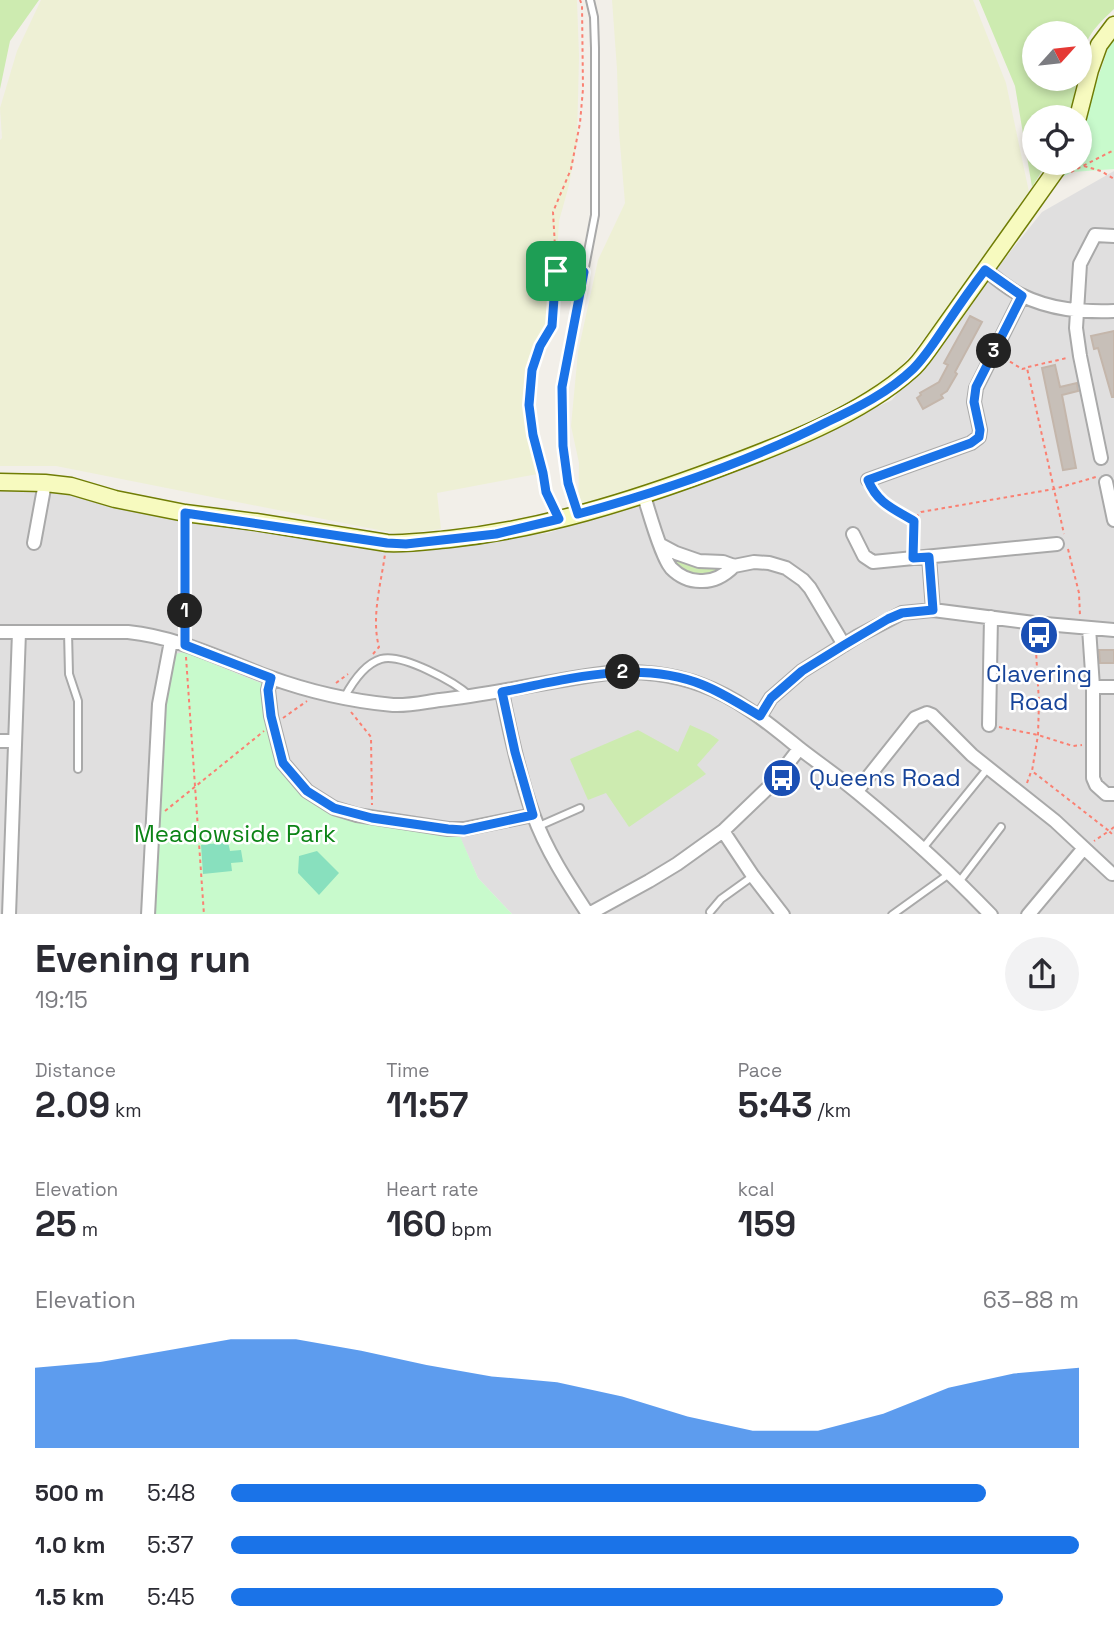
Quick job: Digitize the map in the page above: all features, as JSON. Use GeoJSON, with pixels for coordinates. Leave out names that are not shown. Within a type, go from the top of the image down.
{"type":"FeatureCollection","features":[{"type":"Feature","properties":{"kind":"street"},"geometry":{"type":"LineString","coordinates":[[1081,105],[1094,57],[1099,45],[1114,25]]}},
{"type":"Feature","properties":{"kind":"street"},"geometry":{"type":"LineString","coordinates":[[0,482],[45,482],[185,513],[406,544],[496,534],[644,496],[796,438],[897,382],[913,369],[928,350],[1053,175]]}},
{"type":"Feature","properties":{"kind":"street"},"geometry":{"type":"LineString","coordinates":[[1101,458],[1076,328],[1080,264],[1095,235],[1114,236]]}},
{"type":"Feature","properties":{"kind":"street"},"geometry":{"type":"LineString","coordinates":[[985,270],[1022,296],[1058,308],[1078,312],[1114,312]]}},
{"type":"Feature","properties":{"kind":"street"},"geometry":{"type":"LineString","coordinates":[[868,480],[971,443],[979,437],[975,393],[980,377],[1022,296]]}},
{"type":"Feature","properties":{"kind":"street"},"geometry":{"type":"LineString","coordinates":[[34,543],[45,482]]}},
{"type":"Feature","properties":{"kind":"street"},"geometry":{"type":"LineString","coordinates":[[1106,482],[1114,520]]}},
{"type":"Feature","properties":{"kind":"street"},"geometry":{"type":"LineString","coordinates":[[644,496],[670,567],[688,579],[709,581],[725,575],[734,566]]}},
{"type":"Feature","properties":{"kind":"street"},"geometry":{"type":"LineString","coordinates":[[853,534],[864,555],[873,562],[1057,544]]}},
{"type":"Feature","properties":{"kind":"street"},"geometry":{"type":"LineString","coordinates":[[661,545],[699,561],[723,562],[734,566],[754,562],[769,563],[786,569],[810,588],[844,645]]}},
{"type":"Feature","properties":{"kind":"street"},"geometry":{"type":"LineString","coordinates":[[929,557],[933,610]]}},
{"type":"Feature","properties":{"kind":"street"},"geometry":{"type":"LineString","coordinates":[[760,716],[771,698],[802,671],[902,613],[933,610],[1114,631]]}},
{"type":"Feature","properties":{"kind":"street"},"geometry":{"type":"LineString","coordinates":[[989,725],[991,617]]}},
{"type":"Feature","properties":{"kind":"street"},"geometry":{"type":"LineString","coordinates":[[1084,628],[1093,687],[1093,778],[1106,794],[1114,794]]}},
{"type":"Feature","properties":{"kind":"street"},"geometry":{"type":"LineString","coordinates":[[0,632],[149,634],[271,678],[343,699],[397,706],[471,697],[609,673],[640,672],[701,684],[760,716],[857,791],[990,914]]}},
{"type":"Feature","properties":{"kind":"street"},"geometry":{"type":"LineString","coordinates":[[9,914],[19,632]]}},
{"type":"Feature","properties":{"kind":"street"},"geometry":{"type":"LineString","coordinates":[[148,914],[159,704],[171,641]]}},
{"type":"Feature","properties":{"kind":"street"},"geometry":{"type":"LineString","coordinates":[[271,678],[268,690],[271,716],[283,763],[307,791],[334,808],[372,818],[448,829],[464,830],[536,821]]}},
{"type":"Feature","properties":{"kind":"street"},"geometry":{"type":"LineString","coordinates":[[1093,687],[1114,687]]}},
{"type":"Feature","properties":{"kind":"street"},"geometry":{"type":"LineString","coordinates":[[502,692],[515,752],[536,821],[564,877],[587,914],[658,876],[723,831],[772,784],[799,748]]}},
{"type":"Feature","properties":{"kind":"street"},"geometry":{"type":"LineString","coordinates":[[857,791],[915,718],[926,713],[932,715],[988,768],[1112,874]]}},
{"type":"Feature","properties":{"kind":"street"},"geometry":{"type":"LineString","coordinates":[[0,741],[15,741]]}},
{"type":"Feature","properties":{"kind":"street"},"geometry":{"type":"LineString","coordinates":[[723,831],[782,914]]}},
{"type":"Feature","properties":{"kind":"street"},"geometry":{"type":"LineString","coordinates":[[1029,914],[1084,848]]}},
{"type":"Feature","properties":{"kind":"lane"},"geometry":{"type":"LineString","coordinates":[[578,514],[568,483],[563,446],[562,387],[595,215],[595,48],[594,17],[590,0]]}},
{"type":"Feature","properties":{"kind":"lane"},"geometry":{"type":"LineString","coordinates":[[556,271],[584,272]]}},
{"type":"Feature","properties":{"kind":"lane"},"geometry":{"type":"LineString","coordinates":[[68,631],[69,674],[79,701],[78,769]]}},
{"type":"Feature","properties":{"kind":"lane"},"geometry":{"type":"LineString","coordinates":[[343,699],[355,679],[382,658],[408,661],[460,687],[471,697]]}},
{"type":"Feature","properties":{"kind":"lane"},"geometry":{"type":"LineString","coordinates":[[922,850],[988,768]]}},
{"type":"Feature","properties":{"kind":"lane"},"geometry":{"type":"LineString","coordinates":[[536,821],[580,808]]}},
{"type":"Feature","properties":{"kind":"lane"},"geometry":{"type":"LineString","coordinates":[[894,914],[954,878],[1001,827]]}},
{"type":"Feature","properties":{"kind":"lane"},"geometry":{"type":"LineString","coordinates":[[710,912],[721,898],[753,876]]}},
{"type":"Feature","properties":{"kind":"path"},"geometry":{"type":"LineString","coordinates":[[559,519],[546,492],[529,405],[532,370],[540,346],[552,326],[556,271],[553,212],[571,169],[581,112],[583,89],[580,0]]}},
{"type":"Feature","properties":{"kind":"path"},"geometry":{"type":"LineString","coordinates":[[1092,162],[1114,150]]}},
{"type":"Feature","properties":{"kind":"path"},"geometry":{"type":"LineString","coordinates":[[1092,168],[1114,179]]}},
{"type":"Feature","properties":{"kind":"path"},"geometry":{"type":"LineString","coordinates":[[993,352],[1022,369],[1080,356]]}},
{"type":"Feature","properties":{"kind":"path"},"geometry":{"type":"LineString","coordinates":[[1027,368],[1079,593],[1084,628]]}},
{"type":"Feature","properties":{"kind":"path"},"geometry":{"type":"LineString","coordinates":[[913,558],[914,521],[921,512],[1054,489],[1105,475],[1106,482]]}},
{"type":"Feature","properties":{"kind":"path"},"geometry":{"type":"LineString","coordinates":[[868,480],[878,498],[914,521]]}},
{"type":"Feature","properties":{"kind":"path"},"geometry":{"type":"LineString","coordinates":[[185,513],[185,645],[204,914]]}},
{"type":"Feature","properties":{"kind":"path"},"geometry":{"type":"LineString","coordinates":[[1019,792],[1032,771],[1038,735],[1039,702],[1034,623]]}},
{"type":"Feature","properties":{"kind":"path"},"geometry":{"type":"LineString","coordinates":[[343,699],[371,737],[372,818]]}},
{"type":"Feature","properties":{"kind":"path"},"geometry":{"type":"LineString","coordinates":[[989,725],[1038,735],[1073,746],[1093,744]]}},
{"type":"Feature","properties":{"kind":"path"},"geometry":{"type":"LineString","coordinates":[[1032,771],[1114,836]]}},
{"type":"Feature","properties":{"kind":"path"},"geometry":{"type":"LineString","coordinates":[[1084,848],[1114,827]]}},
{"type":"Feature","properties":{"kind":"shaded area"},"geometry":{"type":"Polygon","coordinates":[[[1114,171],[1114,914],[512,914],[478,878],[459,835],[150,914],[0,914],[0,483],[83,493],[390,551],[548,533],[746,468],[892,400],[1042,212],[1114,171]]]}},
{"type":"Feature","properties":{"kind":"green space"},"geometry":{"type":"Polygon","coordinates":[[[0,0],[39,0],[10,41],[0,89],[0,0]]]}},
{"type":"Feature","properties":{"kind":"green space"},"geometry":{"type":"Polygon","coordinates":[[[41,0],[577,0],[577,141],[559,221],[550,323],[526,390],[543,473],[437,493],[441,529],[399,534],[56,466],[0,466],[0,108],[17,51],[41,0]]]}},
{"type":"Feature","properties":{"kind":"green space"},"geometry":{"type":"Polygon","coordinates":[[[612,0],[973,0],[1006,83],[1022,159],[1022,175],[1025,175],[1029,192],[1010,233],[887,383],[739,456],[578,514],[579,463],[571,426],[578,352],[598,260],[625,203],[612,0]]]}},
{"type":"Feature","properties":{"kind":"green space"},"geometry":{"type":"Polygon","coordinates":[[[979,0],[1114,0],[1114,9],[1092,34],[1092,21],[1022,21],[1022,91],[1075,91],[1072,105],[1022,105],[1022,128],[1015,86],[979,0]]]}},
{"type":"Feature","properties":{"kind":"green space"},"geometry":{"type":"Polygon","coordinates":[[[1114,31],[1114,169],[1092,171],[1092,105],[1089,105],[1114,31]]]}},
{"type":"Feature","properties":{"kind":"green space"},"geometry":{"type":"Polygon","coordinates":[[[1030,175],[1040,175],[1032,187],[1030,175]]]}},
{"type":"Feature","properties":{"kind":"green space"},"geometry":{"type":"Polygon","coordinates":[[[1056,175],[1066,175],[1052,182],[1056,175]]]}},
{"type":"Feature","properties":{"kind":"green space"},"geometry":{"type":"Polygon","coordinates":[[[669,557],[722,566],[723,571],[712,577],[681,573],[669,557]]]}},
{"type":"Feature","properties":{"kind":"green space","name":"Meadowside Park"},"geometry":{"type":"Polygon","coordinates":[[[184,652],[263,684],[266,717],[281,765],[334,812],[459,834],[478,878],[512,914],[150,914],[164,704],[171,662],[175,654],[184,652]]]}},
{"type":"Feature","properties":{"kind":"green space"},"geometry":{"type":"Polygon","coordinates":[[[690,725],[719,740],[697,765],[706,774],[629,827],[606,793],[588,800],[570,759],[638,730],[678,752],[690,725]]]}},
{"type":"Feature","properties":{"kind":"green space"},"geometry":{"type":"Polygon","coordinates":[[[228,842],[230,851],[241,850],[243,862],[231,863],[232,871],[203,874],[201,845],[228,842]]]}},
{"type":"Feature","properties":{"kind":"green space"},"geometry":{"type":"Polygon","coordinates":[[[317,851],[339,873],[319,895],[298,873],[299,856],[317,851]]]}},
{"type":"Feature","properties":{"kind":"building"},"geometry":{"type":"Polygon","coordinates":[[[970,316],[982,322],[955,372],[957,374],[947,391],[941,395],[943,398],[923,409],[917,398],[920,393],[939,382],[948,365],[944,363],[970,316]]]}},
{"type":"Feature","properties":{"kind":"building"},"geometry":{"type":"Polygon","coordinates":[[[1114,331],[1112,397],[1098,348],[1094,349],[1091,336],[1114,331]]]}},
{"type":"Feature","properties":{"kind":"building"},"geometry":{"type":"Polygon","coordinates":[[[1055,365],[1060,387],[1077,383],[1078,391],[1062,395],[1076,468],[1063,470],[1042,368],[1055,365]]]}},
{"type":"Feature","properties":{"kind":"building"},"geometry":{"type":"Polygon","coordinates":[[[1099,650],[1114,650],[1114,663],[1100,663],[1099,650]]]}},
{"type":"Feature","properties":{"kind":"place","name":"Clavering Road"},"geometry":{"type":"Point","coordinates":[1039,635]}},
{"type":"Feature","properties":{"kind":"place","name":"Queens Road"},"geometry":{"type":"Point","coordinates":[782,778]}},
{"type":"Feature","properties":{"kind":"route"},"geometry":{"type":"LineString","coordinates":[[985,270],[1022,296],[976,387],[974,402],[979,437],[971,443],[868,480],[878,498],[914,521],[913,558],[929,557],[933,610],[902,613],[844,645],[802,671],[771,698],[760,716],[701,684],[640,672],[609,673],[502,692],[533,815],[464,830],[372,818],[334,808],[307,791],[283,763],[271,716],[268,690],[271,678],[185,645],[185,513],[406,544],[496,534],[559,519],[547,496],[529,405],[532,370],[540,346],[552,326],[556,271],[584,272],[562,387],[563,446],[568,483],[578,514],[644,496],[746,458],[796,438],[874,397],[913,369],[985,270]]}}]}
